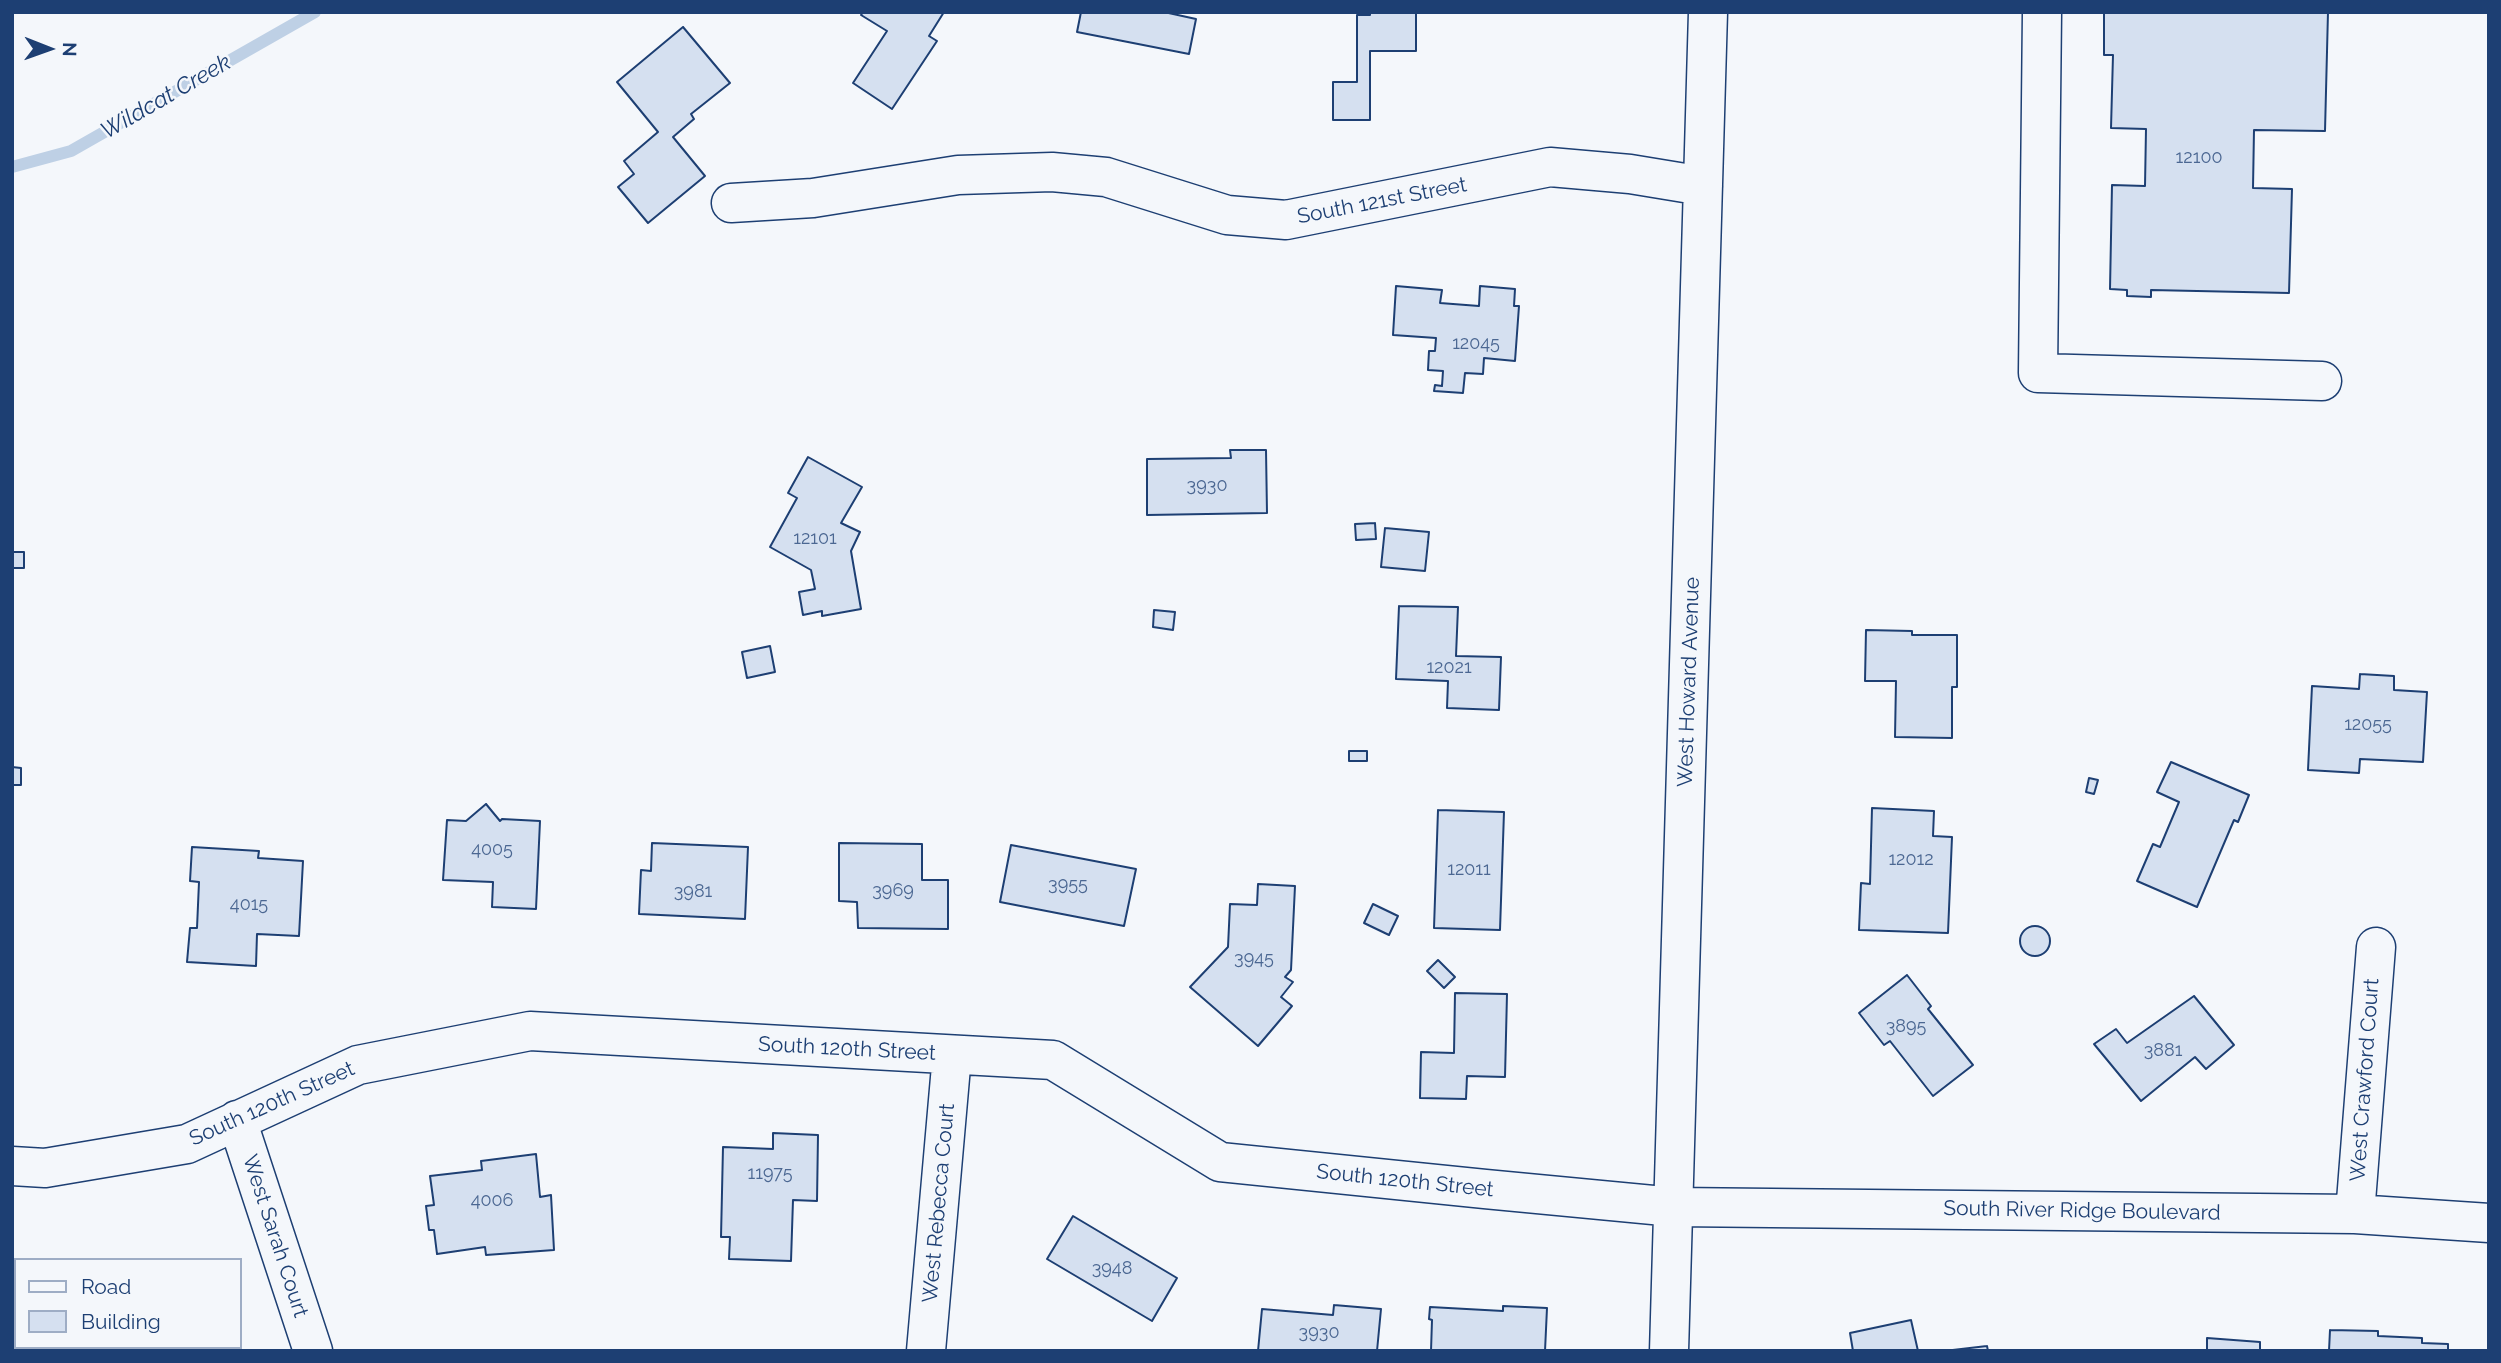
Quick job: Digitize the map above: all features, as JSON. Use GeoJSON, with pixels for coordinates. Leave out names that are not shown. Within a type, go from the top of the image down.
{"type":"FeatureCollection","features":[{"type":"Feature","properties":{"kind":"street","name":"West Howard Avenue"},"geometry":{"type":"LineString","coordinates":[[1669,1351],[1708,12]]}},
{"type":"Feature","properties":{"kind":"street"},"geometry":{"type":"LineString","coordinates":[[2042,12],[2038,373],[2322,381]]}},
{"type":"Feature","properties":{"kind":"street","name":"South 121st Street"},"geometry":{"type":"LineString","coordinates":[[731,203],[813,198],[958,175],[1052,172],[1106,177],[1227,215],[1286,219],[1550,167],[1630,174],[1703,186]]}},
{"type":"Feature","properties":{"kind":"street","name":"West Crawford Court"},"geometry":{"type":"LineString","coordinates":[[2355,1214],[2376,947]]}},
{"type":"Feature","properties":{"kind":"street","name":"South 120th Street"},"geometry":{"type":"LineString","coordinates":[[12,1166],[45,1168],[187,1144],[358,1065],[530,1031],[1054,1060],[1220,1162],[1674,1207]]}},
{"type":"Feature","properties":{"kind":"street","name":"West Rebecca Court"},"geometry":{"type":"LineString","coordinates":[[926,1351],[951,1055]]}},
{"type":"Feature","properties":{"kind":"street","name":"West Sarah Court"},"geometry":{"type":"LineString","coordinates":[[237,1120],[313,1351]]}},
{"type":"Feature","properties":{"kind":"street","name":"South River Ridge Boulevard"},"geometry":{"type":"LineString","coordinates":[[1674,1207],[2355,1214],[2489,1223]]}},
{"type":"Feature","properties":{"kind":"building"},"geometry":{"type":"Polygon","coordinates":[[[863,12],[944,12],[929,36],[937,41],[892,109],[853,83],[887,31],[861,15],[863,12]]]}},
{"type":"Feature","properties":{"kind":"building"},"geometry":{"type":"Polygon","coordinates":[[[1081,12],[1164,12],[1196,19],[1189,54],[1077,32],[1081,12]]]}},
{"type":"Feature","properties":{"kind":"building"},"geometry":{"type":"Polygon","coordinates":[[[1370,12],[1416,12],[1416,51],[1370,51],[1370,120],[1333,120],[1333,82],[1357,82],[1357,15],[1370,15],[1370,12]]]}},
{"type":"Feature","properties":{"kind":"building"},"geometry":{"type":"Polygon","coordinates":[[[2104,12],[2328,12],[2325,131],[2254,130],[2253,188],[2292,189],[2289,293],[2151,290],[2151,297],[2127,296],[2127,290],[2110,289],[2112,185],[2145,186],[2146,129],[2111,128],[2113,55],[2104,55],[2104,12]]]}},
{"type":"Feature","properties":{"kind":"building"},"geometry":{"type":"Polygon","coordinates":[[[683,27],[730,83],[691,114],[694,119],[673,137],[705,176],[648,223],[618,187],[634,174],[624,161],[658,132],[617,82],[683,27]]]}},
{"type":"Feature","properties":{"kind":"building"},"geometry":{"type":"Polygon","coordinates":[[[1396,286],[1442,290],[1440,303],[1479,306],[1480,286],[1515,289],[1514,306],[1519,306],[1515,361],[1484,358],[1483,374],[1465,373],[1463,393],[1434,391],[1435,385],[1442,386],[1443,371],[1428,370],[1429,351],[1435,351],[1436,338],[1393,335],[1396,286]]]}},
{"type":"Feature","properties":{"kind":"building"},"geometry":{"type":"Polygon","coordinates":[[[1230,450],[1266,450],[1267,513],[1147,515],[1147,459],[1231,458],[1230,450]]]}},
{"type":"Feature","properties":{"kind":"building"},"geometry":{"type":"Polygon","coordinates":[[[808,457],[862,487],[841,523],[860,532],[851,551],[861,609],[822,616],[822,611],[803,615],[799,592],[815,589],[811,570],[770,547],[797,498],[788,493],[808,457]]]}},
{"type":"Feature","properties":{"kind":"building"},"geometry":{"type":"Polygon","coordinates":[[[1375,523],[1376,539],[1356,540],[1355,524],[1375,523]]]}},
{"type":"Feature","properties":{"kind":"building"},"geometry":{"type":"Polygon","coordinates":[[[1385,528],[1429,532],[1425,571],[1381,567],[1385,528]]]}},
{"type":"Feature","properties":{"kind":"building"},"geometry":{"type":"Polygon","coordinates":[[[12,552],[24,552],[24,568],[12,568],[12,552]]]}},
{"type":"Feature","properties":{"kind":"building"},"geometry":{"type":"Polygon","coordinates":[[[1399,606],[1458,607],[1456,656],[1501,657],[1499,710],[1447,708],[1448,681],[1396,679],[1399,606]]]}},
{"type":"Feature","properties":{"kind":"building"},"geometry":{"type":"Polygon","coordinates":[[[1154,610],[1175,612],[1173,630],[1153,627],[1154,610]]]}},
{"type":"Feature","properties":{"kind":"building"},"geometry":{"type":"Polygon","coordinates":[[[1866,630],[1912,631],[1912,635],[1957,635],[1957,687],[1952,687],[1952,738],[1895,737],[1896,681],[1865,681],[1866,630]]]}},
{"type":"Feature","properties":{"kind":"building"},"geometry":{"type":"Polygon","coordinates":[[[770,646],[775,672],[747,678],[742,652],[770,646]]]}},
{"type":"Feature","properties":{"kind":"building"},"geometry":{"type":"Polygon","coordinates":[[[2360,674],[2394,676],[2394,690],[2427,692],[2423,762],[2360,759],[2359,773],[2308,770],[2312,686],[2359,689],[2360,674]]]}},
{"type":"Feature","properties":{"kind":"building"},"geometry":{"type":"Polygon","coordinates":[[[1349,751],[1367,751],[1367,761],[1349,761],[1349,751]]]}},
{"type":"Feature","properties":{"kind":"building"},"geometry":{"type":"Polygon","coordinates":[[[2171,762],[2249,795],[2238,822],[2234,820],[2197,907],[2137,881],[2153,844],[2160,847],[2179,802],[2157,792],[2171,762]]]}},
{"type":"Feature","properties":{"kind":"building"},"geometry":{"type":"Polygon","coordinates":[[[12,767],[21,768],[21,785],[12,785],[12,767]]]}},
{"type":"Feature","properties":{"kind":"building"},"geometry":{"type":"Polygon","coordinates":[[[2089,778],[2098,780],[2094,794],[2086,792],[2089,778]]]}},
{"type":"Feature","properties":{"kind":"building"},"geometry":{"type":"Polygon","coordinates":[[[486,804],[500,821],[540,821],[536,909],[492,907],[493,882],[443,880],[447,820],[466,821],[486,804]]]}},
{"type":"Feature","properties":{"kind":"building"},"geometry":{"type":"Polygon","coordinates":[[[1872,808],[1934,811],[1933,836],[1952,837],[1948,933],[1859,930],[1861,883],[1870,884],[1872,808]]]}},
{"type":"Feature","properties":{"kind":"building"},"geometry":{"type":"Polygon","coordinates":[[[1438,810],[1504,812],[1500,930],[1434,928],[1438,810]]]}},
{"type":"Feature","properties":{"kind":"building"},"geometry":{"type":"Polygon","coordinates":[[[652,843],[748,847],[745,919],[639,914],[641,870],[651,871],[652,843]]]}},
{"type":"Feature","properties":{"kind":"building"},"geometry":{"type":"Polygon","coordinates":[[[839,843],[922,844],[922,880],[948,880],[948,929],[858,928],[857,902],[839,901],[839,843]]]}},
{"type":"Feature","properties":{"kind":"building"},"geometry":{"type":"Polygon","coordinates":[[[1011,845],[1136,869],[1124,926],[1000,902],[1011,845]]]}},
{"type":"Feature","properties":{"kind":"building"},"geometry":{"type":"Polygon","coordinates":[[[192,847],[259,851],[258,858],[303,861],[299,936],[257,934],[256,966],[187,962],[190,928],[197,928],[199,882],[190,881],[192,847]]]}},
{"type":"Feature","properties":{"kind":"building"},"geometry":{"type":"Polygon","coordinates":[[[1258,884],[1295,886],[1291,970],[1285,977],[1293,982],[1281,997],[1292,1006],[1258,1046],[1190,987],[1228,947],[1230,904],[1257,905],[1258,884]]]}},
{"type":"Feature","properties":{"kind":"building"},"geometry":{"type":"Polygon","coordinates":[[[1373,904],[1398,916],[1389,935],[1364,923],[1373,904]]]}},
{"type":"Feature","properties":{"kind":"building"},"geometry":{"type":"Polygon","coordinates":[[[2035,926],[2046,930],[2050,941],[2046,952],[2035,956],[2024,952],[2020,941],[2024,930],[2035,926]]]}},
{"type":"Feature","properties":{"kind":"building"},"geometry":{"type":"Polygon","coordinates":[[[1438,960],[1455,977],[1444,988],[1427,971],[1438,960]]]}},
{"type":"Feature","properties":{"kind":"building"},"geometry":{"type":"Polygon","coordinates":[[[1907,975],[1931,1006],[1928,1009],[1973,1065],[1933,1096],[1890,1041],[1884,1045],[1859,1013],[1907,975]]]}},
{"type":"Feature","properties":{"kind":"building"},"geometry":{"type":"Polygon","coordinates":[[[1455,993],[1507,994],[1505,1077],[1467,1076],[1466,1099],[1420,1098],[1421,1052],[1454,1053],[1455,993]]]}},
{"type":"Feature","properties":{"kind":"building"},"geometry":{"type":"Polygon","coordinates":[[[2194,996],[2234,1045],[2206,1069],[2195,1057],[2141,1101],[2094,1044],[2116,1029],[2127,1043],[2194,996]]]}},
{"type":"Feature","properties":{"kind":"building"},"geometry":{"type":"Polygon","coordinates":[[[773,1133],[818,1135],[817,1201],[793,1200],[791,1261],[729,1259],[730,1237],[721,1237],[723,1147],[773,1149],[773,1133]]]}},
{"type":"Feature","properties":{"kind":"building"},"geometry":{"type":"Polygon","coordinates":[[[536,1154],[540,1197],[551,1195],[554,1250],[486,1255],[485,1247],[437,1254],[434,1230],[429,1230],[426,1206],[434,1205],[430,1176],[482,1170],[481,1161],[536,1154]]]}},
{"type":"Feature","properties":{"kind":"building"},"geometry":{"type":"Polygon","coordinates":[[[1073,1216],[1177,1278],[1152,1321],[1047,1259],[1073,1216]]]}},
{"type":"Feature","properties":{"kind":"building"},"geometry":{"type":"Polygon","coordinates":[[[1334,1305],[1381,1309],[1377,1351],[1258,1351],[1262,1309],[1333,1315],[1334,1305]]]}},
{"type":"Feature","properties":{"kind":"building"},"geometry":{"type":"Polygon","coordinates":[[[1503,1306],[1547,1308],[1545,1351],[1431,1351],[1430,1307],[1503,1311],[1503,1306]]]}},
{"type":"Feature","properties":{"kind":"building"},"geometry":{"type":"Polygon","coordinates":[[[1911,1320],[1918,1351],[1853,1351],[1850,1333],[1911,1320]]]}},
{"type":"Feature","properties":{"kind":"building"},"geometry":{"type":"Polygon","coordinates":[[[2330,1330],[2378,1331],[2378,1336],[2422,1338],[2422,1343],[2448,1344],[2448,1351],[2329,1351],[2330,1330]]]}},
{"type":"Feature","properties":{"kind":"building"},"geometry":{"type":"Polygon","coordinates":[[[2207,1338],[2260,1342],[2260,1351],[2207,1351],[2207,1338]]]}},
{"type":"Feature","properties":{"kind":"building"},"geometry":{"type":"Polygon","coordinates":[[[1987,1346],[1988,1351],[1944,1351],[1987,1346]]]}},
{"type":"Feature","properties":{"kind":"building"},"geometry":{"type":"Polygon","coordinates":[[[60,1349],[149,1349],[149,1351],[60,1349]]]}},
{"type":"Feature","properties":{"kind":"waterway","name":"Wildcat Creek"},"geometry":{"type":"LineString","coordinates":[[12,167],[71,151],[315,12]]}}]}
